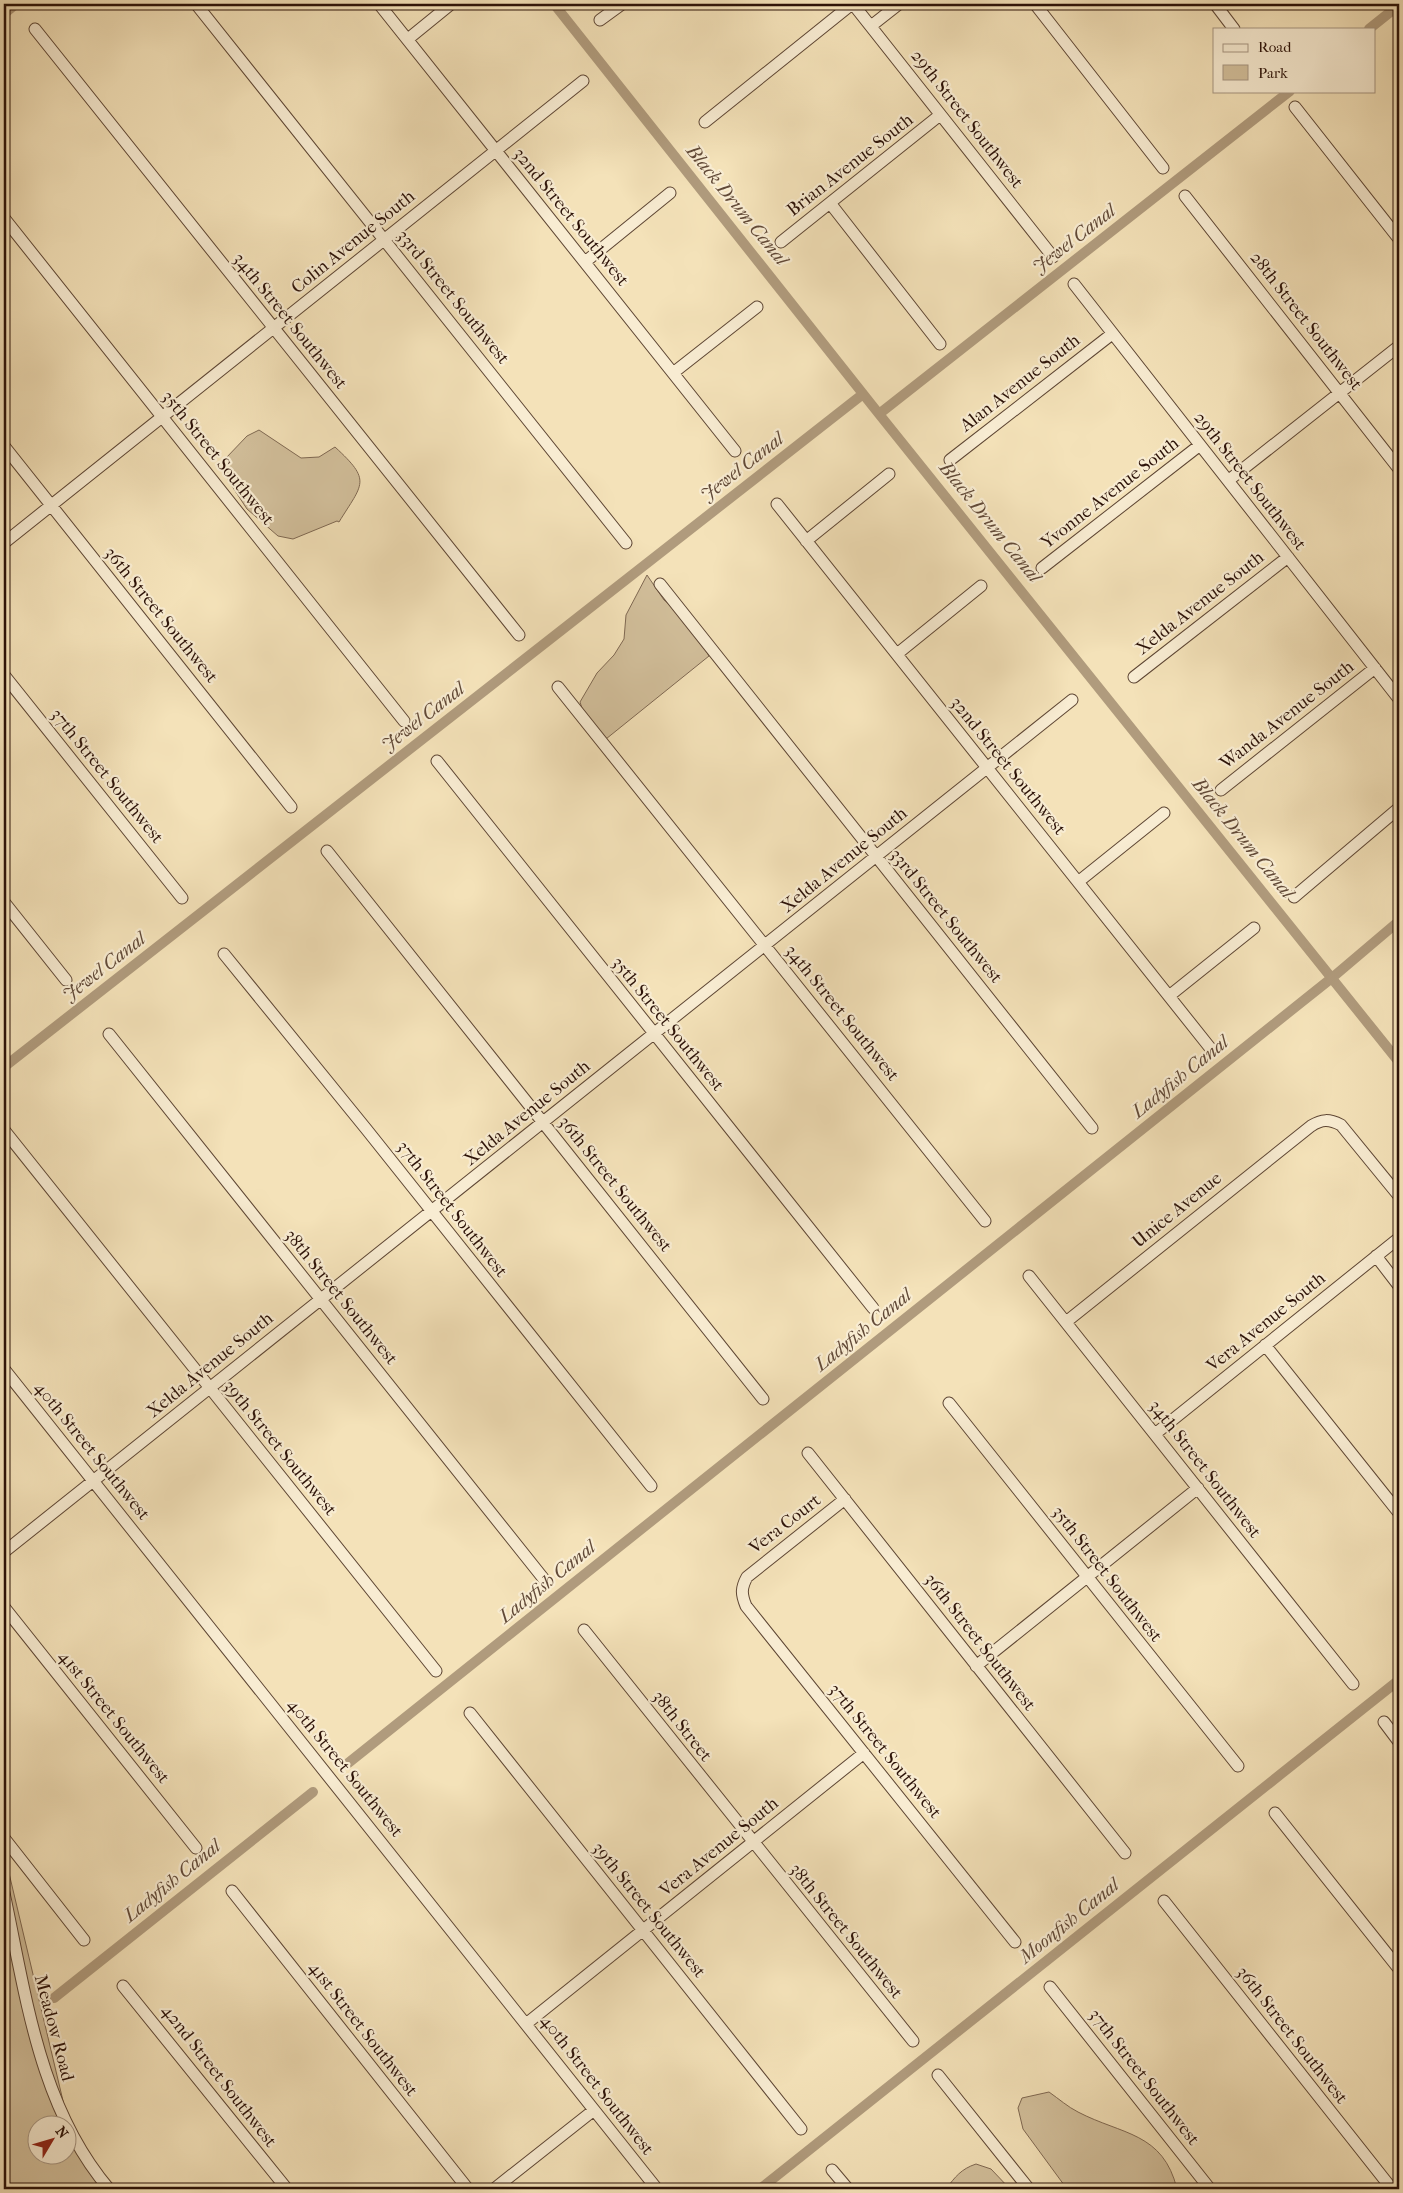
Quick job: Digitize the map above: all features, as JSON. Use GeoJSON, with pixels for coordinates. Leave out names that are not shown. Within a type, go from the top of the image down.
{"type":"FeatureCollection","features":[{"type":"Feature","properties":{"kind":"street","name":"33rd Street Southwest"},"geometry":{"type":"LineString","coordinates":[[196,4],[626,543]]}},
{"type":"Feature","properties":{"kind":"street","name":"32nd Street Southwest"},"geometry":{"type":"LineString","coordinates":[[379,4],[735,451]]}},
{"type":"Feature","properties":{"kind":"street"},"geometry":{"type":"LineString","coordinates":[[408,39],[451,4]]}},
{"type":"Feature","properties":{"kind":"street"},"geometry":{"type":"LineString","coordinates":[[600,20],[622,4]]}},
{"type":"Feature","properties":{"kind":"street"},"geometry":{"type":"LineString","coordinates":[[705,122],[852,4]]}},
{"type":"Feature","properties":{"kind":"street","name":"29th Street Southwest"},"geometry":{"type":"LineString","coordinates":[[852,4],[1053,257]]}},
{"type":"Feature","properties":{"kind":"street"},"geometry":{"type":"LineString","coordinates":[[871,26],[899,4]]}},
{"type":"Feature","properties":{"kind":"street"},"geometry":{"type":"LineString","coordinates":[[1034,4],[1163,168]]}},
{"type":"Feature","properties":{"kind":"street"},"geometry":{"type":"LineString","coordinates":[[1215,4],[1233,28]]}},
{"type":"Feature","properties":{"kind":"street","name":"34th Street Southwest"},"geometry":{"type":"LineString","coordinates":[[35,29],[519,635]]}},
{"type":"Feature","properties":{"kind":"street","name":"Colin Avenue South"},"geometry":{"type":"LineString","coordinates":[[4,543],[582,81]]}},
{"type":"Feature","properties":{"kind":"street"},"geometry":{"type":"LineString","coordinates":[[1295,107],[1399,239]]}},
{"type":"Feature","properties":{"kind":"street","name":"Brian Avenue South"},"geometry":{"type":"LineString","coordinates":[[781,242],[940,115]]}},
{"type":"Feature","properties":{"kind":"street"},"geometry":{"type":"LineString","coordinates":[[585,262],[670,193]]}},
{"type":"Feature","properties":{"kind":"street","name":"28th Street Southwest"},"geometry":{"type":"LineString","coordinates":[[1185,196],[1399,469]]}},
{"type":"Feature","properties":{"kind":"street"},"geometry":{"type":"LineString","coordinates":[[830,203],[940,344]]}},
{"type":"Feature","properties":{"kind":"street","name":"35th Street Southwest"},"geometry":{"type":"LineString","coordinates":[[4,218],[404,721]]}},
{"type":"Feature","properties":{"kind":"street","name":"29th Street Southwest"},"geometry":{"type":"LineString","coordinates":[[1074,284],[1399,699]]}},
{"type":"Feature","properties":{"kind":"street"},"geometry":{"type":"LineString","coordinates":[[673,373],[756,306]]}},
{"type":"Feature","properties":{"kind":"street","name":"Alan Avenue South"},"geometry":{"type":"LineString","coordinates":[[950,460],[1112,334]]}},
{"type":"Feature","properties":{"kind":"street"},"geometry":{"type":"LineString","coordinates":[[1229,480],[1399,346]]}},
{"type":"Feature","properties":{"kind":"street","name":"Yvonne Avenue South"},"geometry":{"type":"LineString","coordinates":[[1042,568],[1200,445]]}},
{"type":"Feature","properties":{"kind":"street","name":"36th Street Southwest"},"geometry":{"type":"LineString","coordinates":[[4,446],[291,807]]}},
{"type":"Feature","properties":{"kind":"street"},"geometry":{"type":"LineString","coordinates":[[806,541],[889,474]]}},
{"type":"Feature","properties":{"kind":"street","name":"32nd Street Southwest"},"geometry":{"type":"LineString","coordinates":[[777,504],[1211,1049]]}},
{"type":"Feature","properties":{"kind":"street","name":"Xelda Avenue South"},"geometry":{"type":"LineString","coordinates":[[1134,678],[1288,557]]}},
{"type":"Feature","properties":{"kind":"street","name":"33rd Street Southwest"},"geometry":{"type":"LineString","coordinates":[[660,584],[1092,1128]]}},
{"type":"Feature","properties":{"kind":"street"},"geometry":{"type":"LineString","coordinates":[[897,654],[981,586]]}},
{"type":"Feature","properties":{"kind":"street","name":"Wanda Avenue South"},"geometry":{"type":"LineString","coordinates":[[1221,790],[1375,668]]}},
{"type":"Feature","properties":{"kind":"street","name":"37th Street Southwest"},"geometry":{"type":"LineString","coordinates":[[4,675],[182,898]]}},
{"type":"Feature","properties":{"kind":"street","name":"34th Street Southwest"},"geometry":{"type":"LineString","coordinates":[[558,687],[985,1221]]}},
{"type":"Feature","properties":{"kind":"street","name":"Xelda Avenue South"},"geometry":{"type":"LineString","coordinates":[[4,1552],[1072,700]]}},
{"type":"Feature","properties":{"kind":"street","name":"35th Street Southwest"},"geometry":{"type":"LineString","coordinates":[[437,761],[873,1308]]}},
{"type":"Feature","properties":{"kind":"street"},"geometry":{"type":"LineString","coordinates":[[1294,897],[1399,808]]}},
{"type":"Feature","properties":{"kind":"street"},"geometry":{"type":"LineString","coordinates":[[1078,882],[1164,813]]}},
{"type":"Feature","properties":{"kind":"street","name":"36th Street Southwest"},"geometry":{"type":"LineString","coordinates":[[327,851],[763,1399]]}},
{"type":"Feature","properties":{"kind":"street"},"geometry":{"type":"LineString","coordinates":[[4,902],[66,980]]}},
{"type":"Feature","properties":{"kind":"street"},"geometry":{"type":"LineString","coordinates":[[1169,996],[1254,928]]}},
{"type":"Feature","properties":{"kind":"street","name":"37th Street Southwest"},"geometry":{"type":"LineString","coordinates":[[224,954],[651,1486]]}},
{"type":"Feature","properties":{"kind":"street","name":"38th Street Southwest"},"geometry":{"type":"LineString","coordinates":[[108,1034],[547,1582]]}},
{"type":"Feature","properties":{"kind":"street","name":"Unice Avenue"},"geometry":{"type":"LineString","coordinates":[[1066,1322],[1311,1126],[1322,1120],[1332,1120],[1341,1124],[1399,1196]]}},
{"type":"Feature","properties":{"kind":"street","name":"39th Street Southwest"},"geometry":{"type":"LineString","coordinates":[[4,1130],[436,1671]]}},
{"type":"Feature","properties":{"kind":"street","name":"Vera Avenue South"},"geometry":{"type":"LineString","coordinates":[[1155,1434],[1399,1238]]}},
{"type":"Feature","properties":{"kind":"street"},"geometry":{"type":"LineString","coordinates":[[1376,1256],[1399,1286]]}},
{"type":"Feature","properties":{"kind":"street","name":"34th Street Southwest"},"geometry":{"type":"LineString","coordinates":[[1029,1276],[1353,1684]]}},
{"type":"Feature","properties":{"kind":"street"},"geometry":{"type":"LineString","coordinates":[[1265,1345],[1399,1513]]}},
{"type":"Feature","properties":{"kind":"street","name":"40th Street Southwest"},"geometry":{"type":"LineString","coordinates":[[4,1369],[657,2189]]}},
{"type":"Feature","properties":{"kind":"street","name":"35th Street Southwest"},"geometry":{"type":"LineString","coordinates":[[949,1403],[1238,1766]]}},
{"type":"Feature","properties":{"kind":"street","name":"36th Street Southwest"},"geometry":{"type":"LineString","coordinates":[[808,1453],[1125,1853]]}},
{"type":"Feature","properties":{"kind":"street"},"geometry":{"type":"LineString","coordinates":[[976,1666],[1198,1488]]}},
{"type":"Feature","properties":{"kind":"street","name":"Vera Court"},"geometry":{"type":"LineString","coordinates":[[747,1577],[844,1500]]}},
{"type":"Feature","properties":{"kind":"street","name":"37th Street Southwest"},"geometry":{"type":"LineString","coordinates":[[747,1577],[742,1586],[742,1596],[746,1606],[1015,1942]]}},
{"type":"Feature","properties":{"kind":"street","name":"41st Street Southwest"},"geometry":{"type":"LineString","coordinates":[[4,1607],[196,1848]]}},
{"type":"Feature","properties":{"kind":"street","name":"38th Street"},"geometry":{"type":"LineString","coordinates":[[584,1630],[753,1842]]}},
{"type":"Feature","properties":{"kind":"street","name":"39th Street Southwest"},"geometry":{"type":"LineString","coordinates":[[470,1713],[801,2128]]}},
{"type":"Feature","properties":{"kind":"street"},"geometry":{"type":"LineString","coordinates":[[1384,1722],[1399,1742]]}},
{"type":"Feature","properties":{"kind":"street","name":"Vera Avenue South"},"geometry":{"type":"LineString","coordinates":[[526,2024],[864,1753]]}},
{"type":"Feature","properties":{"kind":"street"},"geometry":{"type":"LineString","coordinates":[[1275,1814],[1399,1969]]}},
{"type":"Feature","properties":{"kind":"street"},"geometry":{"type":"LineString","coordinates":[[4,1838],[84,1940]]}},
{"type":"Feature","properties":{"kind":"street","name":"38th Street Southwest"},"geometry":{"type":"LineString","coordinates":[[753,1842],[913,2042]]}},
{"type":"Feature","properties":{"kind":"street","name":"41st Street Southwest"},"geometry":{"type":"LineString","coordinates":[[232,1891],[468,2189]]}},
{"type":"Feature","properties":{"kind":"street","name":"Meadow Road"},"geometry":{"type":"LineString","coordinates":[[4,1893],[33,2028],[50,2084],[74,2137],[109,2189]]}},
{"type":"Feature","properties":{"kind":"street","name":"36th Street Southwest"},"geometry":{"type":"LineString","coordinates":[[1164,1901],[1392,2189]]}},
{"type":"Feature","properties":{"kind":"street","name":"42nd Street Southwest"},"geometry":{"type":"LineString","coordinates":[[124,1986],[287,2189]]}},
{"type":"Feature","properties":{"kind":"street","name":"37th Street Southwest"},"geometry":{"type":"LineString","coordinates":[[1050,1987],[1210,2189]]}},
{"type":"Feature","properties":{"kind":"street"},"geometry":{"type":"LineString","coordinates":[[938,2075],[1029,2189]]}},
{"type":"Feature","properties":{"kind":"street"},"geometry":{"type":"LineString","coordinates":[[494,2189],[594,2110]]}},
{"type":"Feature","properties":{"kind":"street"},"geometry":{"type":"LineString","coordinates":[[832,2170],[848,2189]]}},
{"type":"Feature","properties":{"kind":"green space"},"geometry":{"type":"Polygon","coordinates":[[[259,430],[301,458],[319,457],[335,447],[347,458],[359,475],[360,483],[354,499],[339,522],[337,521],[293,539],[278,536],[247,509],[228,480],[226,458],[247,436],[259,430]]]}},
{"type":"Feature","properties":{"kind":"green space"},"geometry":{"type":"Polygon","coordinates":[[[647,575],[664,600],[688,620],[709,656],[601,743],[589,730],[580,702],[597,673],[614,655],[624,639],[626,615],[647,575]]]}},
{"type":"Feature","properties":{"kind":"green space"},"geometry":{"type":"Polygon","coordinates":[[[4,1852],[64,2105],[69,2116],[28,2116],[28,2166],[78,2166],[78,2139],[111,2189],[4,2189],[4,1852]]]}},
{"type":"Feature","properties":{"kind":"green space"},"geometry":{"type":"Polygon","coordinates":[[[1049,2092],[1078,2112],[1125,2131],[1151,2146],[1162,2156],[1171,2170],[1177,2189],[1067,2189],[1023,2129],[1018,2108],[1022,2098],[1049,2092]]]}},
{"type":"Feature","properties":{"kind":"green space"},"geometry":{"type":"Polygon","coordinates":[[[976,2164],[991,2169],[1010,2189],[946,2189],[966,2168],[976,2164]]]}},
{"type":"Feature","properties":{"kind":"waterway"},"geometry":{"type":"LineString","coordinates":[[4,14],[16,4]]}},
{"type":"Feature","properties":{"kind":"waterway","name":"Black Drum Canal"},"geometry":{"type":"LineString","coordinates":[[554,4],[879,414],[1399,1062]]}},
{"type":"Feature","properties":{"kind":"waterway","name":"Jewel Canal"},"geometry":{"type":"LineString","coordinates":[[1370,28],[1399,5]]}},
{"type":"Feature","properties":{"kind":"waterway","name":"Jewel Canal"},"geometry":{"type":"LineString","coordinates":[[879,414],[1289,92]]}},
{"type":"Feature","properties":{"kind":"waterway","name":"Jewel Canal"},"geometry":{"type":"LineString","coordinates":[[4,1067],[863,394]]}},
{"type":"Feature","properties":{"kind":"waterway","name":"Ladyfish Canal"},"geometry":{"type":"LineString","coordinates":[[347,1764],[1333,977],[1399,921]]}},
{"type":"Feature","properties":{"kind":"waterway","name":"Moonfish Canal"},"geometry":{"type":"LineString","coordinates":[[760,2189],[1399,1680]]}},
{"type":"Feature","properties":{"kind":"waterway","name":"Ladyfish Canal"},"geometry":{"type":"LineString","coordinates":[[54,1998],[313,1792]]}}]}
